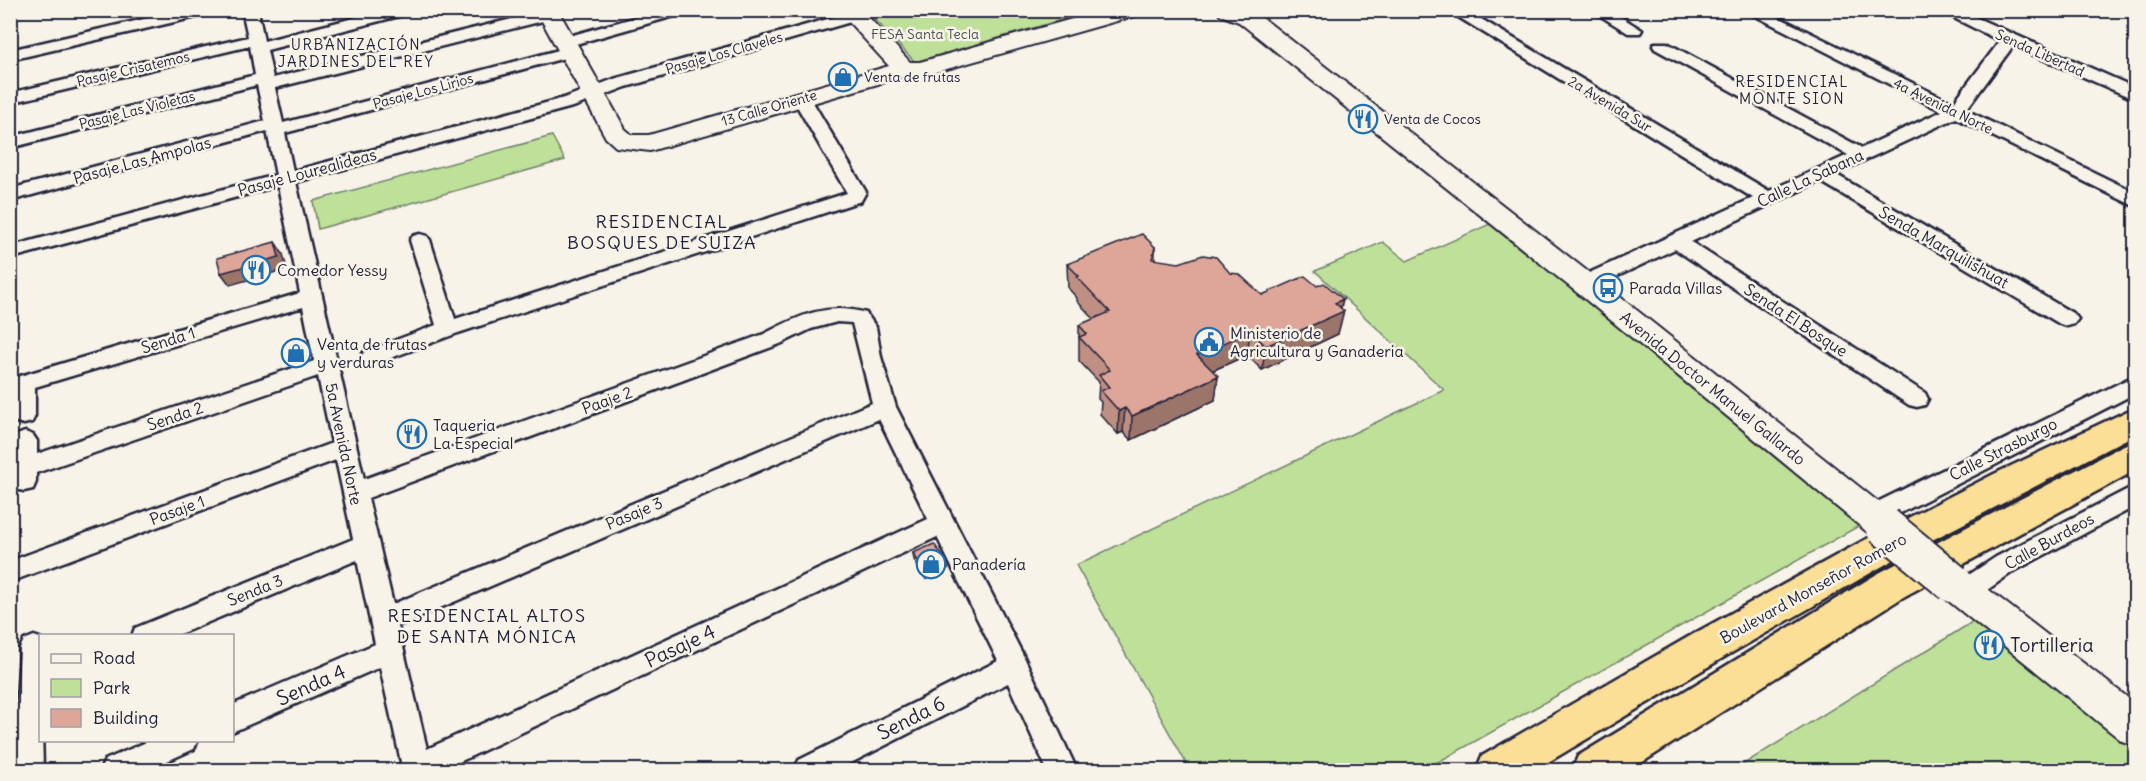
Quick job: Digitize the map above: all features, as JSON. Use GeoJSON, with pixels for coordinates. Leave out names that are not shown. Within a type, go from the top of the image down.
{"type":"FeatureCollection","features":[{"type":"Feature","properties":{"kind":"highway","name":"Boulevard Monseñor Romero"},"geometry":{"type":"LineString","coordinates":[[1497,771],[1647,681],[1812,587],[1932,522],[2136,418]]}},
{"type":"Feature","properties":{"kind":"highway"},"geometry":{"type":"LineString","coordinates":[[1593,771],[1891,585],[2136,454]]}},
{"type":"Feature","properties":{"kind":"street"},"geometry":{"type":"LineString","coordinates":[[10,55],[205,10]]}},
{"type":"Feature","properties":{"kind":"street","name":"5a Avenida Norte"},"geometry":{"type":"LineString","coordinates":[[250,10],[415,770]]}},
{"type":"Feature","properties":{"kind":"street","name":"Pasaje Crisatemos"},"geometry":{"type":"LineString","coordinates":[[10,98],[406,10]]}},
{"type":"Feature","properties":{"kind":"street","name":"Pasaje Los Lirios"},"geometry":{"type":"LineString","coordinates":[[275,127],[568,47],[680,10]]}},
{"type":"Feature","properties":{"kind":"street","name":"13 Calle Oriente"},"geometry":{"type":"LineString","coordinates":[[595,93],[615,133],[626,142],[650,143],[903,69],[921,69],[1130,10]]}},
{"type":"Feature","properties":{"kind":"street","name":"Avenida Doctor Manuel Gallardo"},"geometry":{"type":"LineString","coordinates":[[1228,10],[1247,17],[2136,728]]}},
{"type":"Feature","properties":{"kind":"street","name":"2a Avenida Sur"},"geometry":{"type":"LineString","coordinates":[[1454,10],[1767,198]]}},
{"type":"Feature","properties":{"kind":"street"},"geometry":{"type":"LineString","coordinates":[[1598,10],[1634,30]]}},
{"type":"Feature","properties":{"kind":"street","name":"4a Avenida Norte"},"geometry":{"type":"LineString","coordinates":[[1751,10],[2136,201]]}},
{"type":"Feature","properties":{"kind":"street","name":"Senda Libertad"},"geometry":{"type":"LineString","coordinates":[[1945,10],[2136,95]]}},
{"type":"Feature","properties":{"kind":"street"},"geometry":{"type":"LineString","coordinates":[[548,13],[595,93]]}},
{"type":"Feature","properties":{"kind":"street","name":"Pasaje Las Violetas"},"geometry":{"type":"LineString","coordinates":[[10,143],[548,13]]}},
{"type":"Feature","properties":{"kind":"street"},"geometry":{"type":"LineString","coordinates":[[852,13],[903,69]]}},
{"type":"Feature","properties":{"kind":"street","name":"Pasaje Los Claveles"},"geometry":{"type":"LineString","coordinates":[[595,93],[620,83],[852,13]]}},
{"type":"Feature","properties":{"kind":"street","name":"Calle La Sabana"},"geometry":{"type":"LineString","coordinates":[[1583,284],[1955,112],[2010,39]]}},
{"type":"Feature","properties":{"kind":"street"},"geometry":{"type":"LineString","coordinates":[[1661,46],[1862,155]]}},
{"type":"Feature","properties":{"kind":"street","name":"Pasaje Lourealideas"},"geometry":{"type":"LineString","coordinates":[[19,250],[570,102],[595,93]]}},
{"type":"Feature","properties":{"kind":"street"},"geometry":{"type":"LineString","coordinates":[[372,357],[450,328],[854,197],[856,192],[802,99]]}},
{"type":"Feature","properties":{"kind":"street","name":"Pasaje Las Ampolas"},"geometry":{"type":"LineString","coordinates":[[10,195],[275,127]]}},
{"type":"Feature","properties":{"kind":"street","name":"Senda Marquilishuat"},"geometry":{"type":"LineString","coordinates":[[1821,174],[2067,319]]}},
{"type":"Feature","properties":{"kind":"street"},"geometry":{"type":"LineString","coordinates":[[420,240],[447,326],[450,328]]}},
{"type":"Feature","properties":{"kind":"street","name":"Senda El Bosque"},"geometry":{"type":"LineString","coordinates":[[1676,241],[1917,399]]}},
{"type":"Feature","properties":{"kind":"street","name":"Senda 1"},"geometry":{"type":"LineString","coordinates":[[24,416],[17,386],[312,297]]}},
{"type":"Feature","properties":{"kind":"street","name":"Paaje 2"},"geometry":{"type":"LineString","coordinates":[[354,493],[772,339],[801,324],[840,314],[859,318],[865,327],[870,357],[885,407]]}},
{"type":"Feature","properties":{"kind":"street","name":"Senda 2"},"geometry":{"type":"LineString","coordinates":[[25,441],[24,476],[327,364]]}},
{"type":"Feature","properties":{"kind":"street","name":"Calle Strasburgo"},"geometry":{"type":"LineString","coordinates":[[1878,521],[2136,383]]}},
{"type":"Feature","properties":{"kind":"street"},"geometry":{"type":"LineString","coordinates":[[885,407],[1014,666],[1062,771]]}},
{"type":"Feature","properties":{"kind":"street","name":"Pasaje 3"},"geometry":{"type":"LineString","coordinates":[[383,620],[885,407]]}},
{"type":"Feature","properties":{"kind":"street","name":"Pasaje 1"},"geometry":{"type":"LineString","coordinates":[[10,572],[344,448]]}},
{"type":"Feature","properties":{"kind":"street","name":"Calle Burdeos"},"geometry":{"type":"LineString","coordinates":[[1958,587],[2006,564],[2136,494]]}},
{"type":"Feature","properties":{"kind":"street","name":"Pasaje 4"},"geometry":{"type":"LineString","coordinates":[[415,770],[944,523]]}},
{"type":"Feature","properties":{"kind":"street","name":"Senda 3"},"geometry":{"type":"LineString","coordinates":[[150,634],[366,545]]}},
{"type":"Feature","properties":{"kind":"street"},"geometry":{"type":"LineString","coordinates":[[28,771],[36,680],[34,648]]}},
{"type":"Feature","properties":{"kind":"street","name":"Senda 4"},"geometry":{"type":"LineString","coordinates":[[234,718],[390,650]]}},
{"type":"Feature","properties":{"kind":"street","name":"Senda 6"},"geometry":{"type":"LineString","coordinates":[[809,771],[1014,666]]}},
{"type":"Feature","properties":{"kind":"street"},"geometry":{"type":"LineString","coordinates":[[115,771],[182,742]]}},
{"type":"Feature","properties":{"kind":"green space","name":"FESA Santa Tecla"},"geometry":{"type":"Polygon","coordinates":[[[867,11],[1092,11],[915,62],[867,11]]]}},
{"type":"Feature","properties":{"kind":"green space"},"geometry":{"type":"Polygon","coordinates":[[[552,136],[565,160],[318,229],[313,201],[552,136]]]}},
{"type":"Feature","properties":{"kind":"green space"},"geometry":{"type":"Polygon","coordinates":[[[1492,223],[1866,522],[1424,770],[1190,770],[1076,565],[1444,390],[1315,271],[1383,242],[1407,261],[1492,223]]]}},
{"type":"Feature","properties":{"kind":"green space"},"geometry":{"type":"Polygon","coordinates":[[[1977,619],[2135,750],[2135,770],[1734,770],[1977,619]]]}},
{"type":"Feature","properties":{"kind":"building","name":"Ministerio de Agricultura y Ganaderia"},"geometry":{"type":"Polygon","coordinates":[[[1142,234],[1155,247],[1152,259],[1179,263],[1203,255],[1216,257],[1230,273],[1239,274],[1262,295],[1305,276],[1317,286],[1324,283],[1343,299],[1335,303],[1344,311],[1266,346],[1250,331],[1197,355],[1218,376],[1132,416],[1125,408],[1119,411],[1101,391],[1109,387],[1099,375],[1110,370],[1079,337],[1087,334],[1079,325],[1110,312],[1067,264],[1142,234]]]}},
{"type":"Feature","properties":{"kind":"building"},"geometry":{"type":"Polygon","coordinates":[[[275,242],[279,257],[221,273],[217,258],[275,242]]]}},
{"type":"Feature","properties":{"kind":"building","name":"Panadería"},"geometry":{"type":"Polygon","coordinates":[[[934,544],[947,562],[925,572],[913,553],[934,544]]]}},
{"type":"Feature","properties":{"kind":"place","name":"Venta de frutas"},"geometry":{"type":"Point","coordinates":[843,77]}},
{"type":"Feature","properties":{"kind":"place","name":"Venta de Cocos"},"geometry":{"type":"Point","coordinates":[1363,119]}},
{"type":"Feature","properties":{"kind":"place","name":"Comedor Yessy"},"geometry":{"type":"Point","coordinates":[256,270]}},
{"type":"Feature","properties":{"kind":"place","name":"Parada Villas"},"geometry":{"type":"Point","coordinates":[1608,288]}},
{"type":"Feature","properties":{"kind":"place","name":"Ministerio de Agricultura y Ganaderia"},"geometry":{"type":"Point","coordinates":[1209,342]}},
{"type":"Feature","properties":{"kind":"place","name":"Venta de frutas y verduras"},"geometry":{"type":"Point","coordinates":[296,353]}},
{"type":"Feature","properties":{"kind":"place","name":"Taqueria La Especial"},"geometry":{"type":"Point","coordinates":[412,434]}},
{"type":"Feature","properties":{"kind":"place","name":"Panadería"},"geometry":{"type":"Point","coordinates":[931,564]}},
{"type":"Feature","properties":{"kind":"place","name":"Tortilleria"},"geometry":{"type":"Point","coordinates":[1989,645]}},
{"type":"Feature","properties":{"kind":"district","name":"URBANIZACIÓN JARDINES DEL REY"},"geometry":{"type":"Point","coordinates":[356,54]}},
{"type":"Feature","properties":{"kind":"district","name":"RESIDENCIAL MONTE SION"},"geometry":{"type":"Point","coordinates":[1792,90]}},
{"type":"Feature","properties":{"kind":"district","name":"RESIDENCIAL BOSQUES DE SUIZA"},"geometry":{"type":"Point","coordinates":[662,232]}},
{"type":"Feature","properties":{"kind":"district","name":"RESIDENCIAL ALTOS DE SANTA MÓNICA"},"geometry":{"type":"Point","coordinates":[487,626]}}]}
